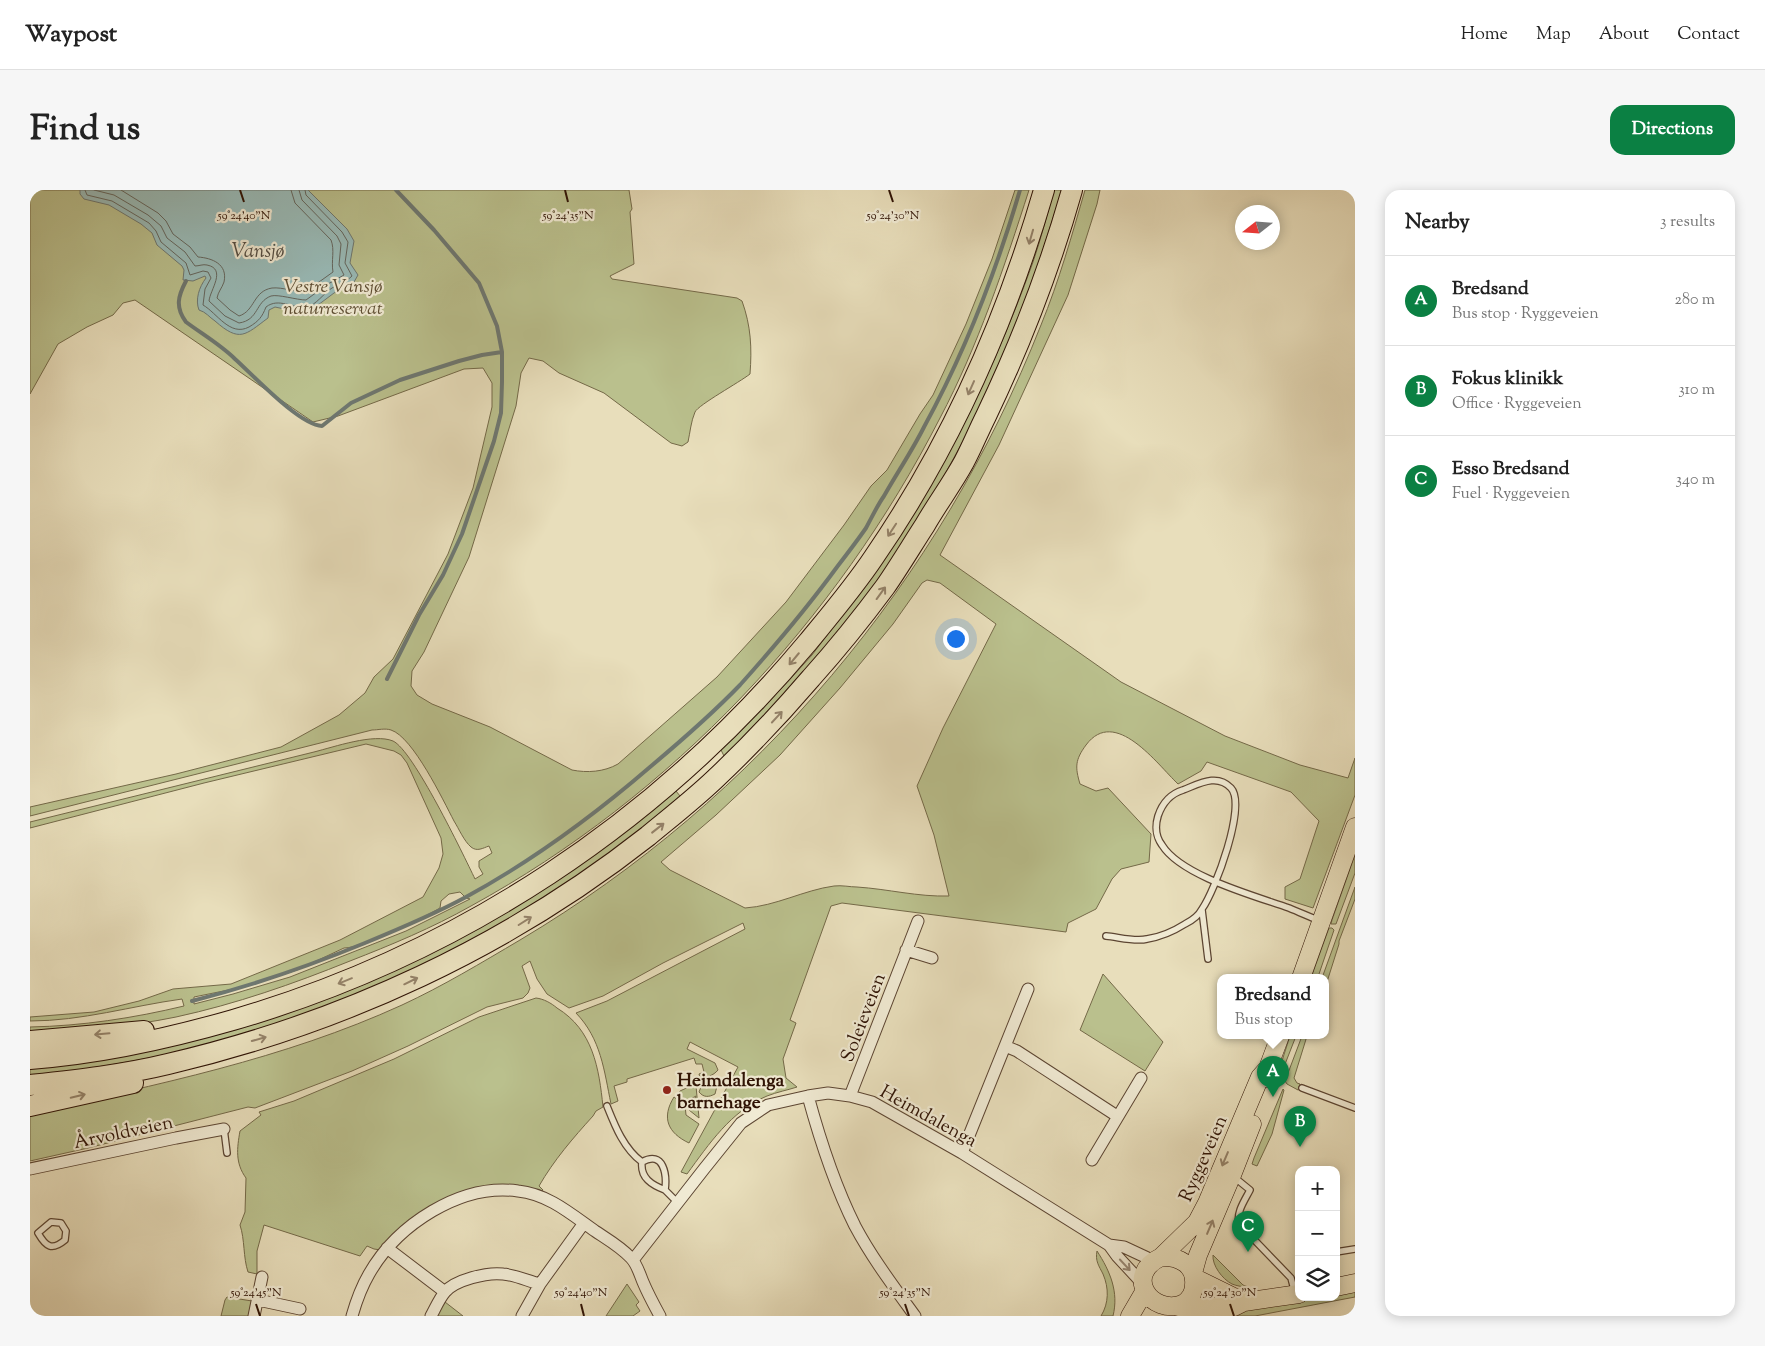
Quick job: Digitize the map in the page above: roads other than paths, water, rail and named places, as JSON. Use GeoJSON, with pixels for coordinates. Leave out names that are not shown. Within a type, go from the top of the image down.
{"type":"FeatureCollection","features":[{"type":"Feature","properties":{"kind":"highway"},"geometry":{"type":"LineString","coordinates":[[30,1058],[100,1050],[164,1038],[281,1006],[348,980],[415,951],[482,916],[576,857],[638,810],[712,746],[774,683],[839,605],[874,558],[908,504],[961,410],[984,360],[1028,247],[1044,190]]}},
{"type":"Feature","properties":{"kind":"highway"},"geometry":{"type":"LineString","coordinates":[[30,1085],[131,1071],[212,1053],[321,1019],[405,984],[482,946],[577,888],[618,859],[713,781],[770,725],[832,654],[878,596],[963,463],[1012,362],[1059,235],[1072,190]]}},
{"type":"Feature","properties":{"kind":"highway"},"geometry":{"type":"LineString","coordinates":[[30,1040],[129,1031],[203,1028]]}},
{"type":"Feature","properties":{"kind":"highway"},"geometry":{"type":"LineString","coordinates":[[30,1106],[186,1070],[212,1053]]}},
{"type":"Feature","properties":{"kind":"main road"},"geometry":{"type":"LineString","coordinates":[[1301,974],[1355,827]]}},
{"type":"Feature","properties":{"kind":"main road","name":"Ryggeveien"},"geometry":{"type":"LineString","coordinates":[[1194,1275],[1208,1230],[1258,1109],[1266,1085],[1268,1068],[1279,1039]]}},
{"type":"Feature","properties":{"kind":"main road","name":"Ryggeveien"},"geometry":{"type":"LineString","coordinates":[[1158,1259],[1197,1222],[1207,1203],[1260,1077],[1268,1068]]}},
{"type":"Feature","properties":{"kind":"main road"},"geometry":{"type":"LineString","coordinates":[[1130,1316],[1143,1288],[1144,1274],[1148,1267],[1158,1259],[1171,1256],[1188,1264],[1194,1275],[1194,1287],[1192,1296],[1186,1303],[1170,1311]]}},
{"type":"Feature","properties":{"kind":"main road"},"geometry":{"type":"LineString","coordinates":[[1194,1275],[1244,1302]]}},
{"type":"Feature","properties":{"kind":"main road"},"geometry":{"type":"LineString","coordinates":[[1340,1285],[1355,1283]]}},
{"type":"Feature","properties":{"kind":"main road"},"geometry":{"type":"LineString","coordinates":[[1143,1288],[1148,1300],[1170,1311],[1234,1307],[1244,1302],[1295,1294]]}},
{"type":"Feature","properties":{"kind":"street","name":"Soleieveien"},"geometry":{"type":"LineString","coordinates":[[850,1096],[918,920]]}},
{"type":"Feature","properties":{"kind":"street"},"geometry":{"type":"LineString","coordinates":[[906,950],[932,958]]}},
{"type":"Feature","properties":{"kind":"street"},"geometry":{"type":"LineString","coordinates":[[962,1153],[1028,989]]}},
{"type":"Feature","properties":{"kind":"street"},"geometry":{"type":"LineString","coordinates":[[1005,1046],[1017,1050],[1117,1116]]}},
{"type":"Feature","properties":{"kind":"street"},"geometry":{"type":"LineString","coordinates":[[1092,1160],[1141,1078]]}},
{"type":"Feature","properties":{"kind":"street","name":"Heimdalenga"},"geometry":{"type":"LineString","coordinates":[[633,1260],[741,1123],[768,1105],[828,1093],[872,1102],[962,1153],[1109,1245],[1143,1288]]}},
{"type":"Feature","properties":{"kind":"street"},"geometry":{"type":"LineString","coordinates":[[808,1096],[833,1178],[856,1227],[877,1262],[915,1316]]}},
{"type":"Feature","properties":{"kind":"street","name":"Årvoldveien"},"geometry":{"type":"LineString","coordinates":[[30,1169],[224,1129]]}},
{"type":"Feature","properties":{"kind":"street"},"geometry":{"type":"LineString","coordinates":[[352,1316],[369,1274],[387,1248],[402,1233],[439,1208],[454,1201],[488,1191],[518,1190],[536,1195],[560,1206],[620,1248],[633,1260],[651,1301],[660,1316]]}},
{"type":"Feature","properties":{"kind":"street"},"geometry":{"type":"LineString","coordinates":[[522,1316],[540,1284],[584,1223]]}},
{"type":"Feature","properties":{"kind":"street","name":"Heimdalenga"},"geometry":{"type":"LineString","coordinates":[[1109,1245],[1124,1247],[1158,1259]]}},
{"type":"Feature","properties":{"kind":"street"},"geometry":{"type":"LineString","coordinates":[[387,1248],[445,1292]]}},
{"type":"Feature","properties":{"kind":"street"},"geometry":{"type":"LineString","coordinates":[[431,1316],[445,1292],[458,1284],[487,1274],[502,1274],[540,1284]]}},
{"type":"Feature","properties":{"kind":"street"},"geometry":{"type":"LineString","coordinates":[[254,1316],[262,1277]]}},
{"type":"Feature","properties":{"kind":"street"},"geometry":{"type":"LineString","coordinates":[[258,1300],[300,1309]]}},
{"type":"Feature","properties":{"kind":"lane"},"geometry":{"type":"LineString","coordinates":[[1106,936],[1145,940],[1164,934],[1187,923],[1202,910],[1215,882],[1230,840],[1236,814],[1236,800],[1232,789],[1219,780],[1210,780],[1178,792],[1165,801],[1157,821],[1157,836],[1163,847],[1181,864],[1215,882],[1321,921]]}},
{"type":"Feature","properties":{"kind":"lane"},"geometry":{"type":"LineString","coordinates":[[1202,910],[1208,959]]}},
{"type":"Feature","properties":{"kind":"lane"},"geometry":{"type":"LineString","coordinates":[[1302,1088],[1355,1108]]}},
{"type":"Feature","properties":{"kind":"lane"},"geometry":{"type":"LineString","coordinates":[[607,1106],[616,1128],[636,1157],[642,1162],[643,1174],[647,1180],[665,1190],[678,1202]]}},
{"type":"Feature","properties":{"kind":"lane"},"geometry":{"type":"LineString","coordinates":[[224,1129],[227,1153]]}},
{"type":"Feature","properties":{"kind":"lane"},"geometry":{"type":"LineString","coordinates":[[642,1162],[654,1159],[661,1163],[667,1176],[665,1190]]}},
{"type":"Feature","properties":{"kind":"lane"},"geometry":{"type":"LineString","coordinates":[[1232,1175],[1250,1190],[1240,1210],[1239,1224],[1291,1278],[1295,1289]]}},
{"type":"Feature","properties":{"kind":"lane"},"geometry":{"type":"LineString","coordinates":[[30,1232],[38,1233],[51,1222],[60,1223],[66,1230],[65,1240],[58,1246],[50,1246],[44,1243],[38,1233]]}},
{"type":"Feature","properties":{"kind":"lane"},"geometry":{"type":"LineString","coordinates":[[1340,1251],[1355,1249]]}},
{"type":"Feature","properties":{"kind":"water","name":"Vansjø"},"geometry":{"type":"Polygon","coordinates":[[[80,190],[308,190],[347,229],[354,241],[350,263],[358,275],[354,282],[334,293],[310,311],[275,307],[269,310],[268,318],[254,329],[237,334],[224,328],[206,313],[199,310],[198,298],[201,285],[206,278],[205,276],[193,281],[183,280],[184,270],[182,266],[157,245],[152,233],[141,224],[109,205],[84,199],[80,194],[80,190]]]}},
{"type":"Feature","properties":{"kind":"waterway"},"geometry":{"type":"LineString","coordinates":[[387,679],[419,615],[443,575],[462,534],[494,441],[501,413],[502,382],[502,352],[497,326],[479,283],[434,230],[396,190]]}},
{"type":"Feature","properties":{"kind":"waterway"},"geometry":{"type":"LineString","coordinates":[[192,1001],[301,968],[454,904],[514,869],[606,803],[685,737],[729,696],[790,627],[856,543],[915,445],[966,341],[1001,251],[1020,190]]}},
{"type":"Feature","properties":{"kind":"waterway"},"geometry":{"type":"LineString","coordinates":[[186,281],[179,302],[180,311],[186,322],[230,354],[289,409],[312,423],[322,426],[351,403],[400,380],[459,361],[502,352]]}},
{"type":"Feature","properties":{"kind":"place","name":"Heimdalenga barnehage"},"geometry":{"type":"Point","coordinates":[667,1090]}},
{"type":"Feature","properties":{"kind":"place","name":"Bredsand"},"geometry":{"type":"Point","coordinates":[1273,1097]}},
{"type":"Feature","properties":{"kind":"place","name":"Fokus klinikk"},"geometry":{"type":"Point","coordinates":[1300,1147]}},
{"type":"Feature","properties":{"kind":"place","name":"Esso Bredsand"},"geometry":{"type":"Point","coordinates":[1248,1252]}},
{"type":"Feature","properties":{"kind":"park label","name":"Vestre Vansjø naturreservat"},"geometry":{"type":"Point","coordinates":[333,296]}}]}
